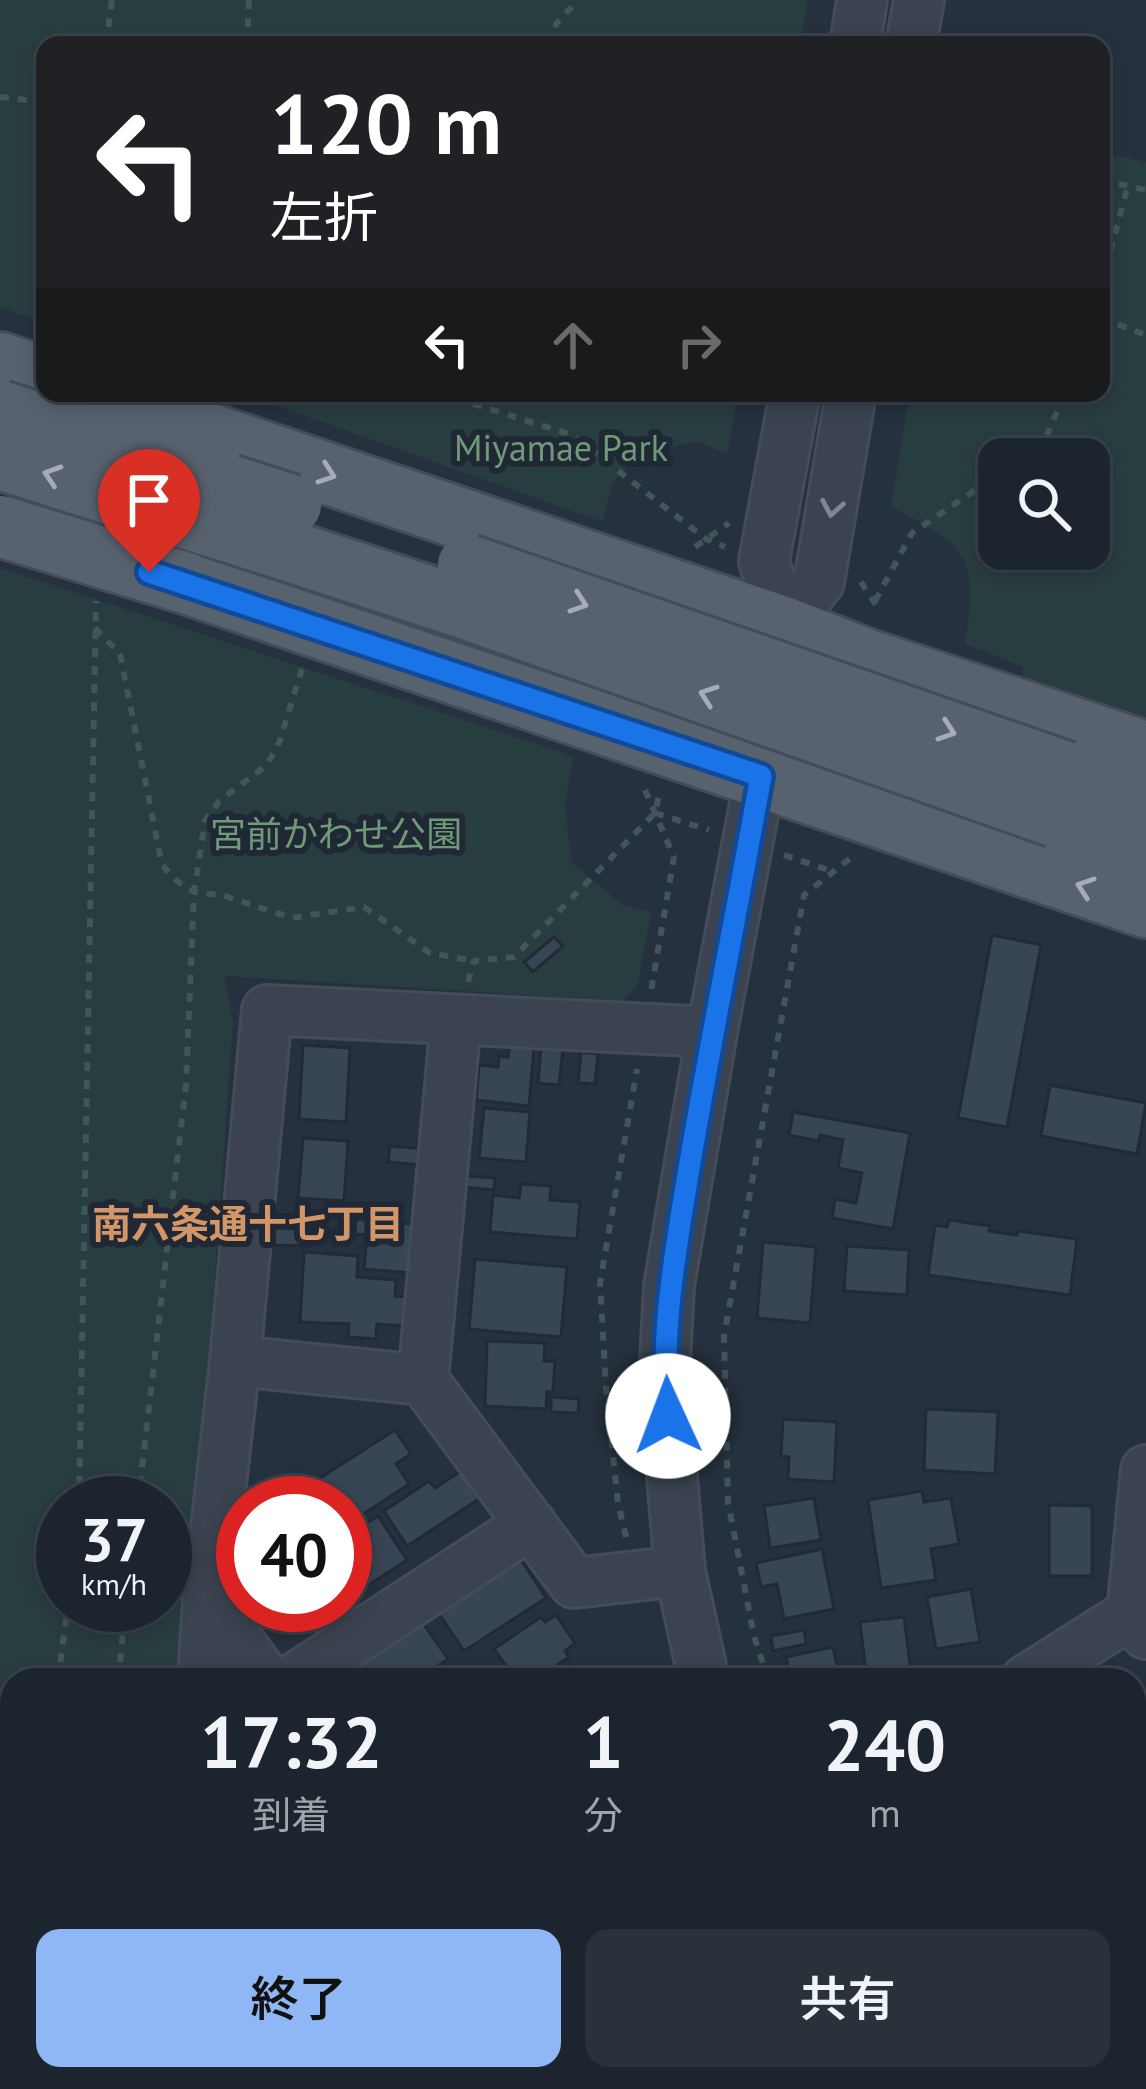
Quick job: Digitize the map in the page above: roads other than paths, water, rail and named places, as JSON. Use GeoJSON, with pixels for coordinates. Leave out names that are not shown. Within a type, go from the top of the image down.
{"type":"FeatureCollection","features":[{"type":"Feature","properties":{"kind":"main road"},"geometry":{"type":"LineString","coordinates":[[0,363],[36,375]]}},
{"type":"Feature","properties":{"kind":"main road"},"geometry":{"type":"LineString","coordinates":[[116,402],[784,627],[865,659],[1060,771],[1146,848]]}},
{"type":"Feature","properties":{"kind":"main road"},"geometry":{"type":"LineString","coordinates":[[0,411],[287,527],[1146,799]]}},
{"type":"Feature","properties":{"kind":"main road"},"geometry":{"type":"LineString","coordinates":[[0,459],[287,527]]}},
{"type":"Feature","properties":{"kind":"main road"},"geometry":{"type":"LineString","coordinates":[[0,526],[186,584],[1146,907]]}},
{"type":"Feature","properties":{"kind":"main road"},"geometry":{"type":"LineString","coordinates":[[1023,866],[1002,838],[994,815],[1016,748],[1030,729],[1060,771]]}},
{"type":"Feature","properties":{"kind":"main road"},"geometry":{"type":"LineString","coordinates":[[1060,771],[1146,752]]}},
{"type":"Feature","properties":{"kind":"street"},"geometry":{"type":"LineString","coordinates":[[856,36],[862,0]]}},
{"type":"Feature","properties":{"kind":"street"},"geometry":{"type":"LineString","coordinates":[[913,36],[919,0]]}},
{"type":"Feature","properties":{"kind":"street"},"geometry":{"type":"LineString","coordinates":[[701,1668],[680,1571],[664,1382],[668,1310],[784,627],[764,561],[793,402]]}},
{"type":"Feature","properties":{"kind":"street"},"geometry":{"type":"LineString","coordinates":[[784,627],[819,582],[849,402]]}},
{"type":"Feature","properties":{"kind":"street"},"geometry":{"type":"LineString","coordinates":[[203,1668],[267,1010],[712,1033]]}},
{"type":"Feature","properties":{"kind":"street"},"geometry":{"type":"LineString","coordinates":[[456,1020],[423,1380],[574,1583],[680,1571]]}},
{"type":"Feature","properties":{"kind":"street"},"geometry":{"type":"LineString","coordinates":[[235,1361],[423,1380]]}},
{"type":"Feature","properties":{"kind":"street"},"geometry":{"type":"LineString","coordinates":[[1050,1668],[1139,1623],[1146,1470]]}},
{"type":"Feature","properties":{"kind":"street"},"geometry":{"type":"LineString","coordinates":[[310,1668],[531,1524]]}},
{"type":"Feature","properties":{"kind":"street"},"geometry":{"type":"LineString","coordinates":[[208,1600],[258,1668]]}},
{"type":"Feature","properties":{"kind":"district","name":"南六条通十七丁目"},"geometry":{"type":"Point","coordinates":[248,1224]}},
{"type":"Feature","properties":{"kind":"park label","name":"Miyamae Park"},"geometry":{"type":"Point","coordinates":[561,448]}},
{"type":"Feature","properties":{"kind":"park label","name":"宮前かわせ公園"},"geometry":{"type":"Point","coordinates":[336,834]}}]}
